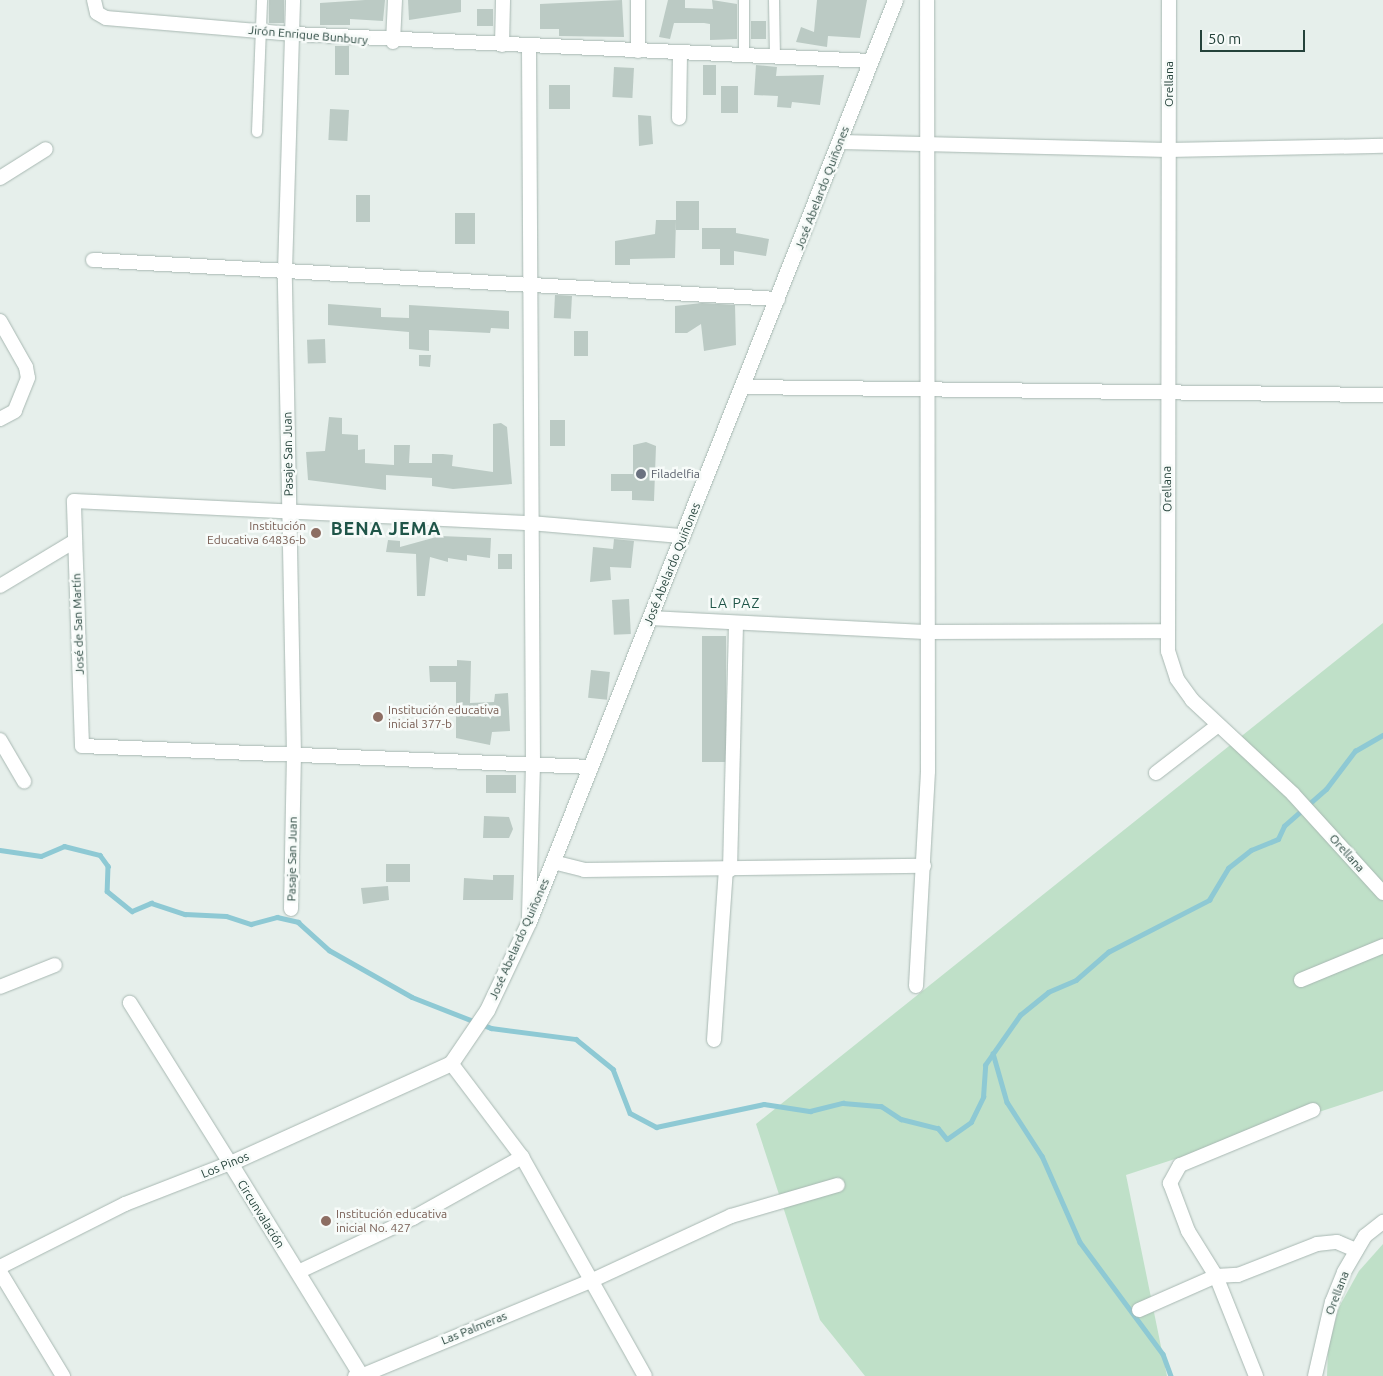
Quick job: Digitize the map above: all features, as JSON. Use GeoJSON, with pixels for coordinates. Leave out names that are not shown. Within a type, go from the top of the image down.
{"type":"FeatureCollection","features":[{"type":"Feature","properties":{"kind":"street"},"geometry":{"type":"LineString","coordinates":[[257,132],[262,0]]}},
{"type":"Feature","properties":{"kind":"street","name":"Pasaje San Juan"},"geometry":{"type":"LineString","coordinates":[[291,909],[294,754],[285,271],[294,0]]}},
{"type":"Feature","properties":{"kind":"street"},"geometry":{"type":"LineString","coordinates":[[393,42],[395,0]]}},
{"type":"Feature","properties":{"kind":"street"},"geometry":{"type":"LineString","coordinates":[[502,45],[503,0]]}},
{"type":"Feature","properties":{"kind":"street"},"geometry":{"type":"LineString","coordinates":[[638,0],[638,50]]}},
{"type":"Feature","properties":{"kind":"street"},"geometry":{"type":"LineString","coordinates":[[744,0],[744,56]]}},
{"type":"Feature","properties":{"kind":"street"},"geometry":{"type":"LineString","coordinates":[[774,0],[775,57]]}},
{"type":"Feature","properties":{"kind":"street","name":"José Abelardo Quiñones"},"geometry":{"type":"LineString","coordinates":[[451,1063],[467,1043],[487,1010],[529,922],[841,142],[895,0]]}},
{"type":"Feature","properties":{"kind":"street"},"geometry":{"type":"LineString","coordinates":[[916,986],[928,771],[925,632],[927,0]]}},
{"type":"Feature","properties":{"kind":"street","name":"Orellana"},"geometry":{"type":"LineString","coordinates":[[1169,0],[1166,396],[1168,651],[1177,679],[1217,726],[1293,794],[1383,893]]}},
{"type":"Feature","properties":{"kind":"street","name":"Jirón Enrique Bunbury"},"geometry":{"type":"LineString","coordinates":[[94,3],[106,18],[393,42],[529,45],[870,62]]}},
{"type":"Feature","properties":{"kind":"street"},"geometry":{"type":"LineString","coordinates":[[529,45],[527,283],[533,764],[529,922]]}},
{"type":"Feature","properties":{"kind":"street"},"geometry":{"type":"LineString","coordinates":[[679,118],[680,52]]}},
{"type":"Feature","properties":{"kind":"street"},"geometry":{"type":"LineString","coordinates":[[841,142],[1168,150],[1383,146]]}},
{"type":"Feature","properties":{"kind":"street"},"geometry":{"type":"LineString","coordinates":[[0,178],[46,149]]}},
{"type":"Feature","properties":{"kind":"street"},"geometry":{"type":"LineString","coordinates":[[93,260],[527,283],[778,299]]}},
{"type":"Feature","properties":{"kind":"street"},"geometry":{"type":"LineString","coordinates":[[0,322],[26,367],[28,378],[15,411],[0,420]]}},
{"type":"Feature","properties":{"kind":"street"},"geometry":{"type":"LineString","coordinates":[[743,387],[1166,396],[1383,395]]}},
{"type":"Feature","properties":{"kind":"street","name":"José de San Martín"},"geometry":{"type":"LineString","coordinates":[[290,513],[74,501],[82,746],[294,754]]}},
{"type":"Feature","properties":{"kind":"street"},"geometry":{"type":"LineString","coordinates":[[290,513],[530,523],[684,536]]}},
{"type":"Feature","properties":{"kind":"street"},"geometry":{"type":"LineString","coordinates":[[0,586],[75,541]]}},
{"type":"Feature","properties":{"kind":"street"},"geometry":{"type":"LineString","coordinates":[[650,618],[925,632],[1168,631]]}},
{"type":"Feature","properties":{"kind":"street"},"geometry":{"type":"LineString","coordinates":[[714,1040],[728,870],[736,623]]}},
{"type":"Feature","properties":{"kind":"street"},"geometry":{"type":"LineString","coordinates":[[1156,773],[1217,726]]}},
{"type":"Feature","properties":{"kind":"street"},"geometry":{"type":"LineString","coordinates":[[0,740],[24,781]]}},
{"type":"Feature","properties":{"kind":"street"},"geometry":{"type":"LineString","coordinates":[[294,754],[591,766]]}},
{"type":"Feature","properties":{"kind":"street"},"geometry":{"type":"LineString","coordinates":[[553,862],[584,870],[728,870],[924,866]]}},
{"type":"Feature","properties":{"kind":"street"},"geometry":{"type":"LineString","coordinates":[[1301,980],[1383,946]]}},
{"type":"Feature","properties":{"kind":"street"},"geometry":{"type":"LineString","coordinates":[[0,987],[55,965]]}},
{"type":"Feature","properties":{"kind":"street","name":"Circunvalación"},"geometry":{"type":"LineString","coordinates":[[130,1003],[298,1272],[359,1375]]}},
{"type":"Feature","properties":{"kind":"street"},"geometry":{"type":"LineString","coordinates":[[451,1063],[522,1157],[593,1280],[645,1376]]}},
{"type":"Feature","properties":{"kind":"street","name":"Los Pinos"},"geometry":{"type":"LineString","coordinates":[[0,1267],[126,1204],[230,1164],[451,1063]]}},
{"type":"Feature","properties":{"kind":"street"},"geometry":{"type":"LineString","coordinates":[[1256,1376],[1216,1276],[1181,1216],[1170,1183],[1173,1171],[1313,1110]]}},
{"type":"Feature","properties":{"kind":"street"},"geometry":{"type":"LineString","coordinates":[[298,1272],[413,1218],[522,1157]]}},
{"type":"Feature","properties":{"kind":"street","name":"Las Palmeras"},"geometry":{"type":"LineString","coordinates":[[359,1375],[593,1280],[731,1216],[838,1185]]}},
{"type":"Feature","properties":{"kind":"street","name":"Orellana"},"geometry":{"type":"LineString","coordinates":[[1315,1376],[1332,1302],[1356,1250],[1383,1222]]}},
{"type":"Feature","properties":{"kind":"street"},"geometry":{"type":"LineString","coordinates":[[1139,1310],[1216,1276],[1238,1275],[1317,1244],[1337,1242],[1356,1250]]}},
{"type":"Feature","properties":{"kind":"street"},"geometry":{"type":"LineString","coordinates":[[0,1272],[63,1376]]}},
{"type":"Feature","properties":{"kind":"green space"},"geometry":{"type":"Polygon","coordinates":[[[1383,623],[1383,1091],[1126,1175],[1167,1376],[865,1376],[820,1320],[756,1124],[1383,623]]]}},
{"type":"Feature","properties":{"kind":"green space"},"geometry":{"type":"Polygon","coordinates":[[[1383,1244],[1383,1376],[1327,1376],[1328,1349],[1339,1307],[1359,1271],[1383,1244]]]}},
{"type":"Feature","properties":{"kind":"building"},"geometry":{"type":"Polygon","coordinates":[[[269,0],[284,0],[284,23],[269,23],[269,0]]]}},
{"type":"Feature","properties":{"kind":"building"},"geometry":{"type":"Polygon","coordinates":[[[385,0],[383,21],[350,19],[350,25],[320,25],[320,3],[385,0]]]}},
{"type":"Feature","properties":{"kind":"building"},"geometry":{"type":"Polygon","coordinates":[[[408,0],[461,0],[461,12],[409,20],[408,0]]]}},
{"type":"Feature","properties":{"kind":"building"},"geometry":{"type":"Polygon","coordinates":[[[622,0],[624,37],[559,36],[559,29],[540,29],[540,4],[622,0]]]}},
{"type":"Feature","properties":{"kind":"building"},"geometry":{"type":"Polygon","coordinates":[[[668,0],[685,0],[685,8],[713,9],[712,0],[737,4],[737,39],[710,40],[710,24],[704,23],[674,23],[670,39],[659,37],[668,0]]]}},
{"type":"Feature","properties":{"kind":"building"},"geometry":{"type":"Polygon","coordinates":[[[817,0],[867,0],[860,38],[828,36],[827,47],[796,42],[801,27],[814,32],[817,0]]]}},
{"type":"Feature","properties":{"kind":"building"},"geometry":{"type":"Polygon","coordinates":[[[477,9],[493,9],[493,26],[477,26],[477,9]]]}},
{"type":"Feature","properties":{"kind":"building"},"geometry":{"type":"Polygon","coordinates":[[[751,21],[766,21],[766,39],[751,39],[751,21]]]}},
{"type":"Feature","properties":{"kind":"building"},"geometry":{"type":"Polygon","coordinates":[[[335,46],[349,46],[349,75],[335,75],[335,46]]]}},
{"type":"Feature","properties":{"kind":"building"},"geometry":{"type":"Polygon","coordinates":[[[703,65],[716,65],[716,95],[703,95],[703,65]]]}},
{"type":"Feature","properties":{"kind":"building"},"geometry":{"type":"Polygon","coordinates":[[[756,65],[777,67],[776,76],[824,75],[820,105],[792,102],[791,108],[777,107],[778,96],[754,95],[756,65]]]}},
{"type":"Feature","properties":{"kind":"building"},"geometry":{"type":"Polygon","coordinates":[[[614,67],[634,68],[632,98],[612,97],[614,67]]]}},
{"type":"Feature","properties":{"kind":"building"},"geometry":{"type":"Polygon","coordinates":[[[549,85],[570,85],[570,109],[549,109],[549,85]]]}},
{"type":"Feature","properties":{"kind":"building"},"geometry":{"type":"Polygon","coordinates":[[[721,86],[738,86],[738,113],[721,113],[721,86]]]}},
{"type":"Feature","properties":{"kind":"building"},"geometry":{"type":"Polygon","coordinates":[[[330,109],[349,110],[347,141],[328,140],[330,109]]]}},
{"type":"Feature","properties":{"kind":"building"},"geometry":{"type":"Polygon","coordinates":[[[638,115],[651,116],[653,144],[639,146],[638,115]]]}},
{"type":"Feature","properties":{"kind":"building"},"geometry":{"type":"Polygon","coordinates":[[[356,195],[370,195],[370,222],[356,222],[356,195]]]}},
{"type":"Feature","properties":{"kind":"building"},"geometry":{"type":"Polygon","coordinates":[[[676,201],[699,201],[699,230],[676,230],[676,201]]]}},
{"type":"Feature","properties":{"kind":"building"},"geometry":{"type":"Polygon","coordinates":[[[455,213],[475,213],[475,244],[455,244],[455,213]]]}},
{"type":"Feature","properties":{"kind":"building"},"geometry":{"type":"Polygon","coordinates":[[[656,220],[676,220],[675,258],[630,259],[630,265],[615,265],[615,241],[655,234],[656,220]]]}},
{"type":"Feature","properties":{"kind":"building"},"geometry":{"type":"Polygon","coordinates":[[[702,228],[736,228],[736,233],[769,239],[766,256],[734,251],[734,265],[720,265],[720,249],[702,249],[702,228]]]}},
{"type":"Feature","properties":{"kind":"building"},"geometry":{"type":"Polygon","coordinates":[[[555,295],[572,296],[571,319],[554,318],[555,295]]]}},
{"type":"Feature","properties":{"kind":"building"},"geometry":{"type":"Polygon","coordinates":[[[702,303],[735,305],[736,345],[704,351],[701,324],[687,333],[675,333],[675,306],[702,303]]]}},
{"type":"Feature","properties":{"kind":"building"},"geometry":{"type":"Polygon","coordinates":[[[328,304],[381,308],[381,317],[409,318],[409,305],[509,311],[509,329],[491,328],[490,333],[429,330],[429,351],[409,349],[409,332],[328,325],[328,304]]]}},
{"type":"Feature","properties":{"kind":"building"},"geometry":{"type":"Polygon","coordinates":[[[574,331],[588,331],[588,356],[574,356],[574,331]]]}},
{"type":"Feature","properties":{"kind":"building"},"geometry":{"type":"Polygon","coordinates":[[[325,339],[326,363],[308,364],[307,340],[325,339]]]}},
{"type":"Feature","properties":{"kind":"building"},"geometry":{"type":"Polygon","coordinates":[[[419,355],[431,355],[430,367],[419,366],[419,355]]]}},
{"type":"Feature","properties":{"kind":"building"},"geometry":{"type":"Polygon","coordinates":[[[329,417],[342,418],[342,434],[358,435],[358,450],[365,449],[365,463],[394,465],[394,445],[410,445],[409,463],[432,463],[432,454],[453,455],[452,466],[493,472],[493,424],[501,423],[507,427],[512,484],[453,489],[432,486],[432,478],[386,475],[386,490],[308,480],[306,452],[325,451],[329,417]]]}},
{"type":"Feature","properties":{"kind":"building"},"geometry":{"type":"Polygon","coordinates":[[[550,420],[565,420],[565,446],[550,446],[550,420]]]}},
{"type":"Feature","properties":{"kind":"building"},"geometry":{"type":"Polygon","coordinates":[[[646,442],[656,446],[654,501],[632,500],[632,491],[611,491],[611,474],[633,474],[633,445],[646,442]]]}},
{"type":"Feature","properties":{"kind":"building"},"geometry":{"type":"Polygon","coordinates":[[[440,536],[491,538],[490,558],[467,555],[467,561],[448,558],[448,562],[430,557],[425,596],[417,596],[416,554],[386,552],[388,540],[400,541],[400,547],[440,536]]]}},
{"type":"Feature","properties":{"kind":"building"},"geometry":{"type":"Polygon","coordinates":[[[614,539],[634,541],[631,568],[610,567],[611,580],[590,582],[593,547],[613,549],[614,539]]]}},
{"type":"Feature","properties":{"kind":"building"},"geometry":{"type":"Polygon","coordinates":[[[498,554],[512,554],[512,569],[498,569],[498,554]]]}},
{"type":"Feature","properties":{"kind":"building"},"geometry":{"type":"Polygon","coordinates":[[[629,599],[631,634],[614,635],[612,600],[629,599]]]}},
{"type":"Feature","properties":{"kind":"building"},"geometry":{"type":"Polygon","coordinates":[[[702,636],[726,636],[726,762],[702,762],[702,636]]]}},
{"type":"Feature","properties":{"kind":"building"},"geometry":{"type":"Polygon","coordinates":[[[457,660],[471,661],[470,703],[494,702],[495,694],[508,693],[510,731],[492,732],[490,745],[456,738],[456,682],[430,682],[429,666],[457,666],[457,660]]]}},
{"type":"Feature","properties":{"kind":"building"},"geometry":{"type":"Polygon","coordinates":[[[591,670],[610,672],[607,700],[588,698],[591,670]]]}},
{"type":"Feature","properties":{"kind":"building"},"geometry":{"type":"Polygon","coordinates":[[[486,775],[516,775],[516,793],[486,793],[486,775]]]}},
{"type":"Feature","properties":{"kind":"building"},"geometry":{"type":"Polygon","coordinates":[[[484,816],[509,817],[513,829],[509,838],[483,838],[484,816]]]}},
{"type":"Feature","properties":{"kind":"building"},"geometry":{"type":"Polygon","coordinates":[[[386,864],[410,864],[410,882],[386,882],[386,864]]]}},
{"type":"Feature","properties":{"kind":"building"},"geometry":{"type":"Polygon","coordinates":[[[493,875],[514,875],[513,900],[463,900],[464,878],[493,880],[493,875]]]}},
{"type":"Feature","properties":{"kind":"building"},"geometry":{"type":"Polygon","coordinates":[[[388,886],[389,900],[363,904],[361,888],[388,886]]]}},
{"type":"Feature","properties":{"kind":"waterway"},"geometry":{"type":"LineString","coordinates":[[0,850],[41,856],[64,846],[100,855],[108,866],[107,891],[132,911],[151,903],[185,914],[226,916],[251,924],[277,917],[298,922],[329,950],[412,997],[491,1028],[576,1039],[613,1069],[630,1113],[656,1127],[764,1104],[810,1111],[843,1103],[881,1106],[901,1119],[938,1128],[947,1139],[971,1122],[983,1097],[985,1065],[1020,1015],[1048,992],[1076,980],[1108,952],[1209,900],[1228,868],[1251,850],[1278,839],[1284,826],[1326,789],[1355,751],[1383,735]]}},
{"type":"Feature","properties":{"kind":"waterway"},"geometry":{"type":"LineString","coordinates":[[993,1053],[1007,1102],[1042,1156],[1080,1242],[1163,1354],[1171,1376]]}},
{"type":"Feature","properties":{"kind":"place","name":"Filadelfia"},"geometry":{"type":"Point","coordinates":[641,474]}},
{"type":"Feature","properties":{"kind":"place","name":"Institución Educativa 64836-b"},"geometry":{"type":"Point","coordinates":[316,533]}},
{"type":"Feature","properties":{"kind":"place","name":"Institución educativa inicial 377-b"},"geometry":{"type":"Point","coordinates":[378,717]}},
{"type":"Feature","properties":{"kind":"place","name":"Institución educativa inicial No. 427"},"geometry":{"type":"Point","coordinates":[326,1221]}},
{"type":"Feature","properties":{"kind":"district","name":"BENA JEMA"},"geometry":{"type":"Point","coordinates":[386,528]}},
{"type":"Feature","properties":{"kind":"district","name":"LA PAZ"},"geometry":{"type":"Point","coordinates":[735,603]}}]}
